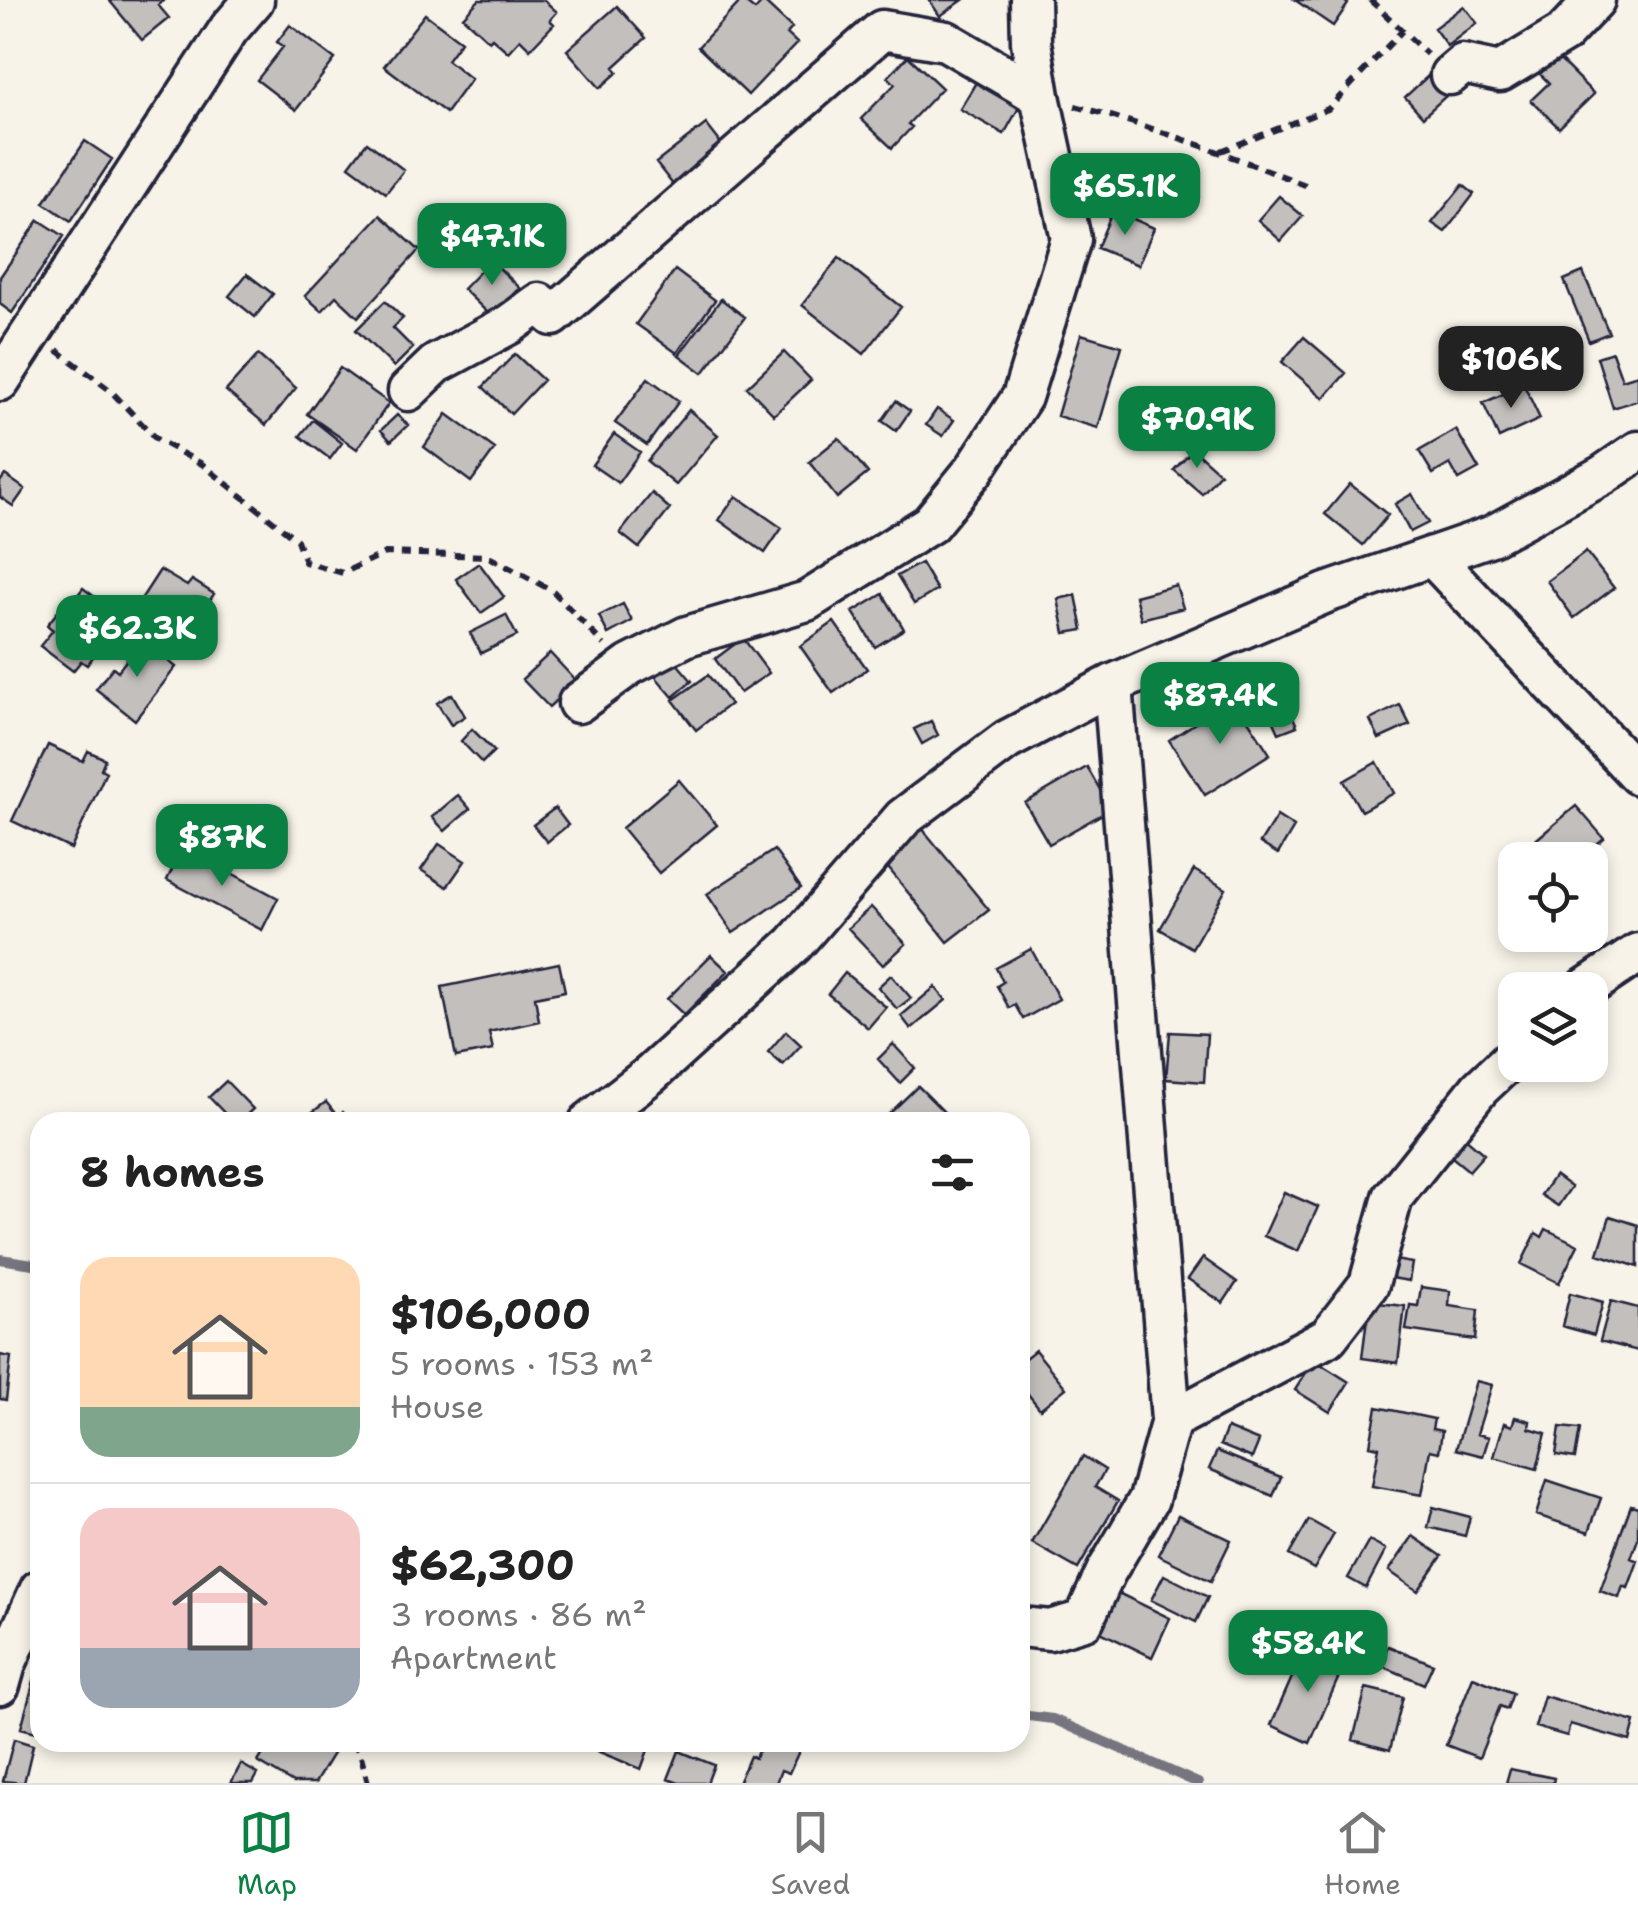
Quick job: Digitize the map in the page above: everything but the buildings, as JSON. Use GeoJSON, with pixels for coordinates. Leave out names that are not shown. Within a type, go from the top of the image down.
{"type":"FeatureCollection","features":[{"type":"Feature","properties":{"kind":"street"},"geometry":{"type":"LineString","coordinates":[[0,381],[228,29],[254,0]]}},
{"type":"Feature","properties":{"kind":"street"},"geometry":{"type":"LineString","coordinates":[[578,703],[630,666],[687,636],[807,601],[930,524],[974,470],[1022,397],[1071,239],[1040,96],[1031,42],[1030,0]]}},
{"type":"Feature","properties":{"kind":"street"},"geometry":{"type":"LineString","coordinates":[[1450,74],[1463,64],[1500,72],[1563,34],[1595,0]]}},
{"type":"Feature","properties":{"kind":"street"},"geometry":{"type":"LineString","coordinates":[[408,392],[436,364],[510,324],[539,303],[554,316],[877,15],[946,41],[1040,96]]}},
{"type":"Feature","properties":{"kind":"street"},"geometry":{"type":"LineString","coordinates":[[610,1112],[794,944],[903,818],[1007,740],[1113,684],[1326,593],[1491,536],[1603,475],[1638,451]]}},
{"type":"Feature","properties":{"kind":"street"},"geometry":{"type":"LineString","coordinates":[[1432,556],[1638,776]]}},
{"type":"Feature","properties":{"kind":"street"},"geometry":{"type":"LineString","coordinates":[[1030,1627],[1050,1630],[1084,1620],[1106,1572],[1149,1499],[1171,1420],[1113,684]]}},
{"type":"Feature","properties":{"kind":"street"},"geometry":{"type":"LineString","coordinates":[[1608,973],[1638,953]]}},
{"type":"Feature","properties":{"kind":"street"},"geometry":{"type":"LineString","coordinates":[[1171,1420],[1328,1337],[1369,1284],[1393,1197],[1498,1071]]}},
{"type":"Feature","properties":{"kind":"street"},"geometry":{"type":"LineString","coordinates":[[0,1685],[30,1611]]}},
{"type":"Feature","properties":{"kind":"path"},"geometry":{"type":"LineString","coordinates":[[1370,0],[1450,74]]}},
{"type":"Feature","properties":{"kind":"path"},"geometry":{"type":"LineString","coordinates":[[1220,151],[1328,109],[1402,31]]}},
{"type":"Feature","properties":{"kind":"path"},"geometry":{"type":"LineString","coordinates":[[1040,96],[1131,121],[1308,186]]}},
{"type":"Feature","properties":{"kind":"path"},"geometry":{"type":"LineString","coordinates":[[32,332],[110,390],[156,439],[202,464],[297,540],[305,562],[343,573],[385,553],[487,556],[553,591],[599,641],[630,666]]}},
{"type":"Feature","properties":{"kind":"path"},"geometry":{"type":"LineString","coordinates":[[360,1752],[368,1783]]}},
{"type":"Feature","properties":{"kind":"waterway"},"geometry":{"type":"LineString","coordinates":[[0,1259],[30,1264]]}},
{"type":"Feature","properties":{"kind":"waterway"},"geometry":{"type":"LineString","coordinates":[[1030,1716],[1053,1719],[1198,1783]]}}]}
